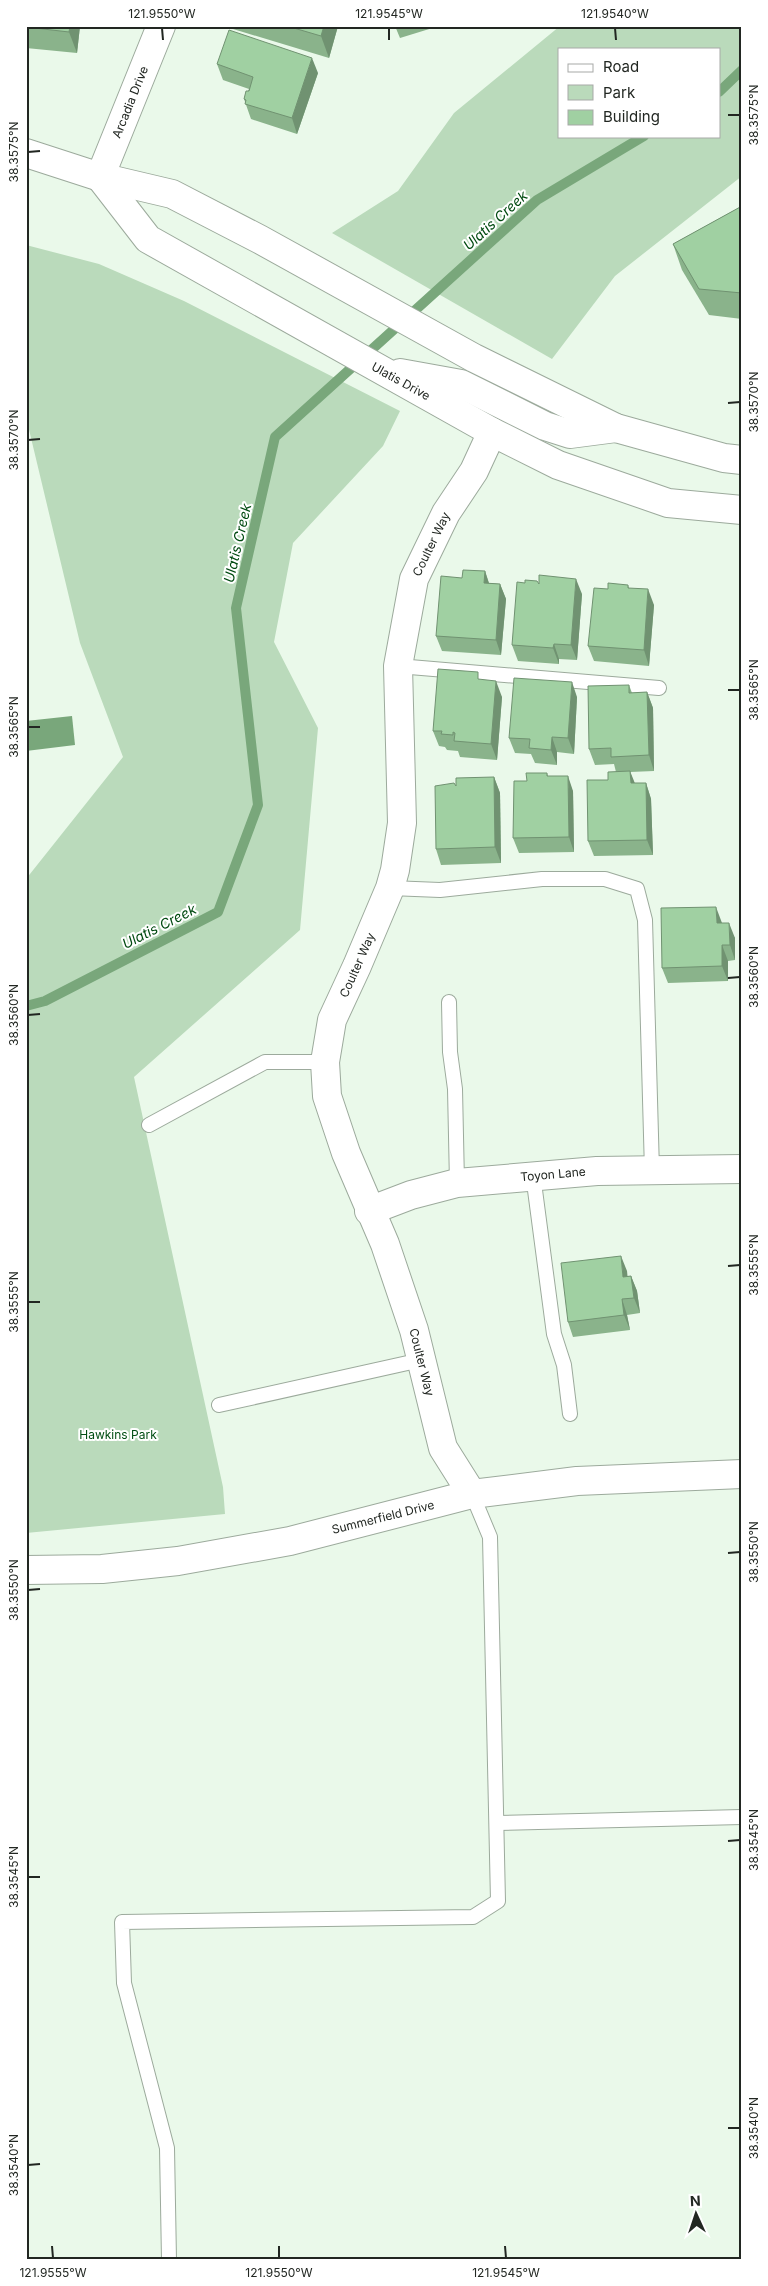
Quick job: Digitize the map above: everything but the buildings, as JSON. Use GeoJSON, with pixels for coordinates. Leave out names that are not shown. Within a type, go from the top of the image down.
{"type":"FeatureCollection","features":[{"type":"Feature","properties":{"kind":"street","name":"Arcadia Drive"},"geometry":{"type":"LineString","coordinates":[[100,177],[161,26]]}},
{"type":"Feature","properties":{"kind":"street"},"geometry":{"type":"LineString","coordinates":[[26,153],[100,177],[172,194],[474,358],[616,428],[724,458],[742,460]]}},
{"type":"Feature","properties":{"kind":"street","name":"Ulatis Drive"},"geometry":{"type":"LineString","coordinates":[[100,177],[148,240],[492,432],[558,465],[668,503],[742,510]]}},
{"type":"Feature","properties":{"kind":"street"},"geometry":{"type":"LineString","coordinates":[[386,373],[409,374],[461,384],[545,426],[570,434],[616,428]]}},
{"type":"Feature","properties":{"kind":"street","name":"Coulter Way"},"geometry":{"type":"LineString","coordinates":[[472,1494],[443,1448],[414,1330],[385,1244],[369,1211],[327,1096],[325,1062],[332,1020],[390,888],[402,823],[398,666],[414,579],[446,513],[474,471],[492,432]]}},
{"type":"Feature","properties":{"kind":"street","name":"Toyon Lane"},"geometry":{"type":"LineString","coordinates":[[369,1211],[411,1195],[457,1183],[597,1171],[742,1170]]}},
{"type":"Feature","properties":{"kind":"street","name":"Summerfield Drive"},"geometry":{"type":"LineString","coordinates":[[26,1570],[102,1569],[178,1561],[290,1541],[472,1494],[577,1481],[742,1474]]}},
{"type":"Feature","properties":{"kind":"lane"},"geometry":{"type":"LineString","coordinates":[[398,666],[659,688]]}},
{"type":"Feature","properties":{"kind":"lane"},"geometry":{"type":"LineString","coordinates":[[390,888],[440,890],[542,879],[605,879],[637,889],[645,920],[652,1171]]}},
{"type":"Feature","properties":{"kind":"lane"},"geometry":{"type":"LineString","coordinates":[[449,1002],[450,1052],[455,1089],[457,1183]]}},
{"type":"Feature","properties":{"kind":"lane"},"geometry":{"type":"LineString","coordinates":[[149,1124],[264,1062],[325,1062]]}},
{"type":"Feature","properties":{"kind":"lane"},"geometry":{"type":"LineString","coordinates":[[533,1175],[554,1334],[564,1365],[570,1414]]}},
{"type":"Feature","properties":{"kind":"lane"},"geometry":{"type":"LineString","coordinates":[[219,1405],[421,1360]]}},
{"type":"Feature","properties":{"kind":"lane"},"geometry":{"type":"LineString","coordinates":[[169,2260],[167,2148],[124,1983],[122,1922],[473,1917],[498,1900],[490,1537],[472,1494]]}},
{"type":"Feature","properties":{"kind":"lane"},"geometry":{"type":"LineString","coordinates":[[497,1823],[742,1817]]}},
{"type":"Feature","properties":{"kind":"green space"},"geometry":{"type":"Polygon","coordinates":[[[560,26],[742,26],[742,176],[615,276],[552,359],[332,233],[398,191],[454,113],[560,26]]]}},
{"type":"Feature","properties":{"kind":"green space","name":"Hawkins Park"},"geometry":{"type":"Polygon","coordinates":[[[26,245],[99,264],[184,301],[400,411],[383,446],[293,543],[274,642],[318,728],[300,930],[134,1077],[223,1487],[225,1514],[26,1533],[26,879],[123,757],[80,643],[26,417],[26,245]]]}},
{"type":"Feature","properties":{"kind":"shaded area"},"geometry":{"type":"Polygon","coordinates":[[[72,716],[75,745],[26,751],[26,721],[72,716]]]}},
{"type":"Feature","properties":{"kind":"waterway","name":"Ulatis Creek"},"geometry":{"type":"LineString","coordinates":[[720,91],[742,70]]}},
{"type":"Feature","properties":{"kind":"waterway","name":"Ulatis Creek"},"geometry":{"type":"LineString","coordinates":[[26,1006],[45,1001],[218,912],[258,805],[236,608],[275,437],[537,200],[641,138]]}}]}
